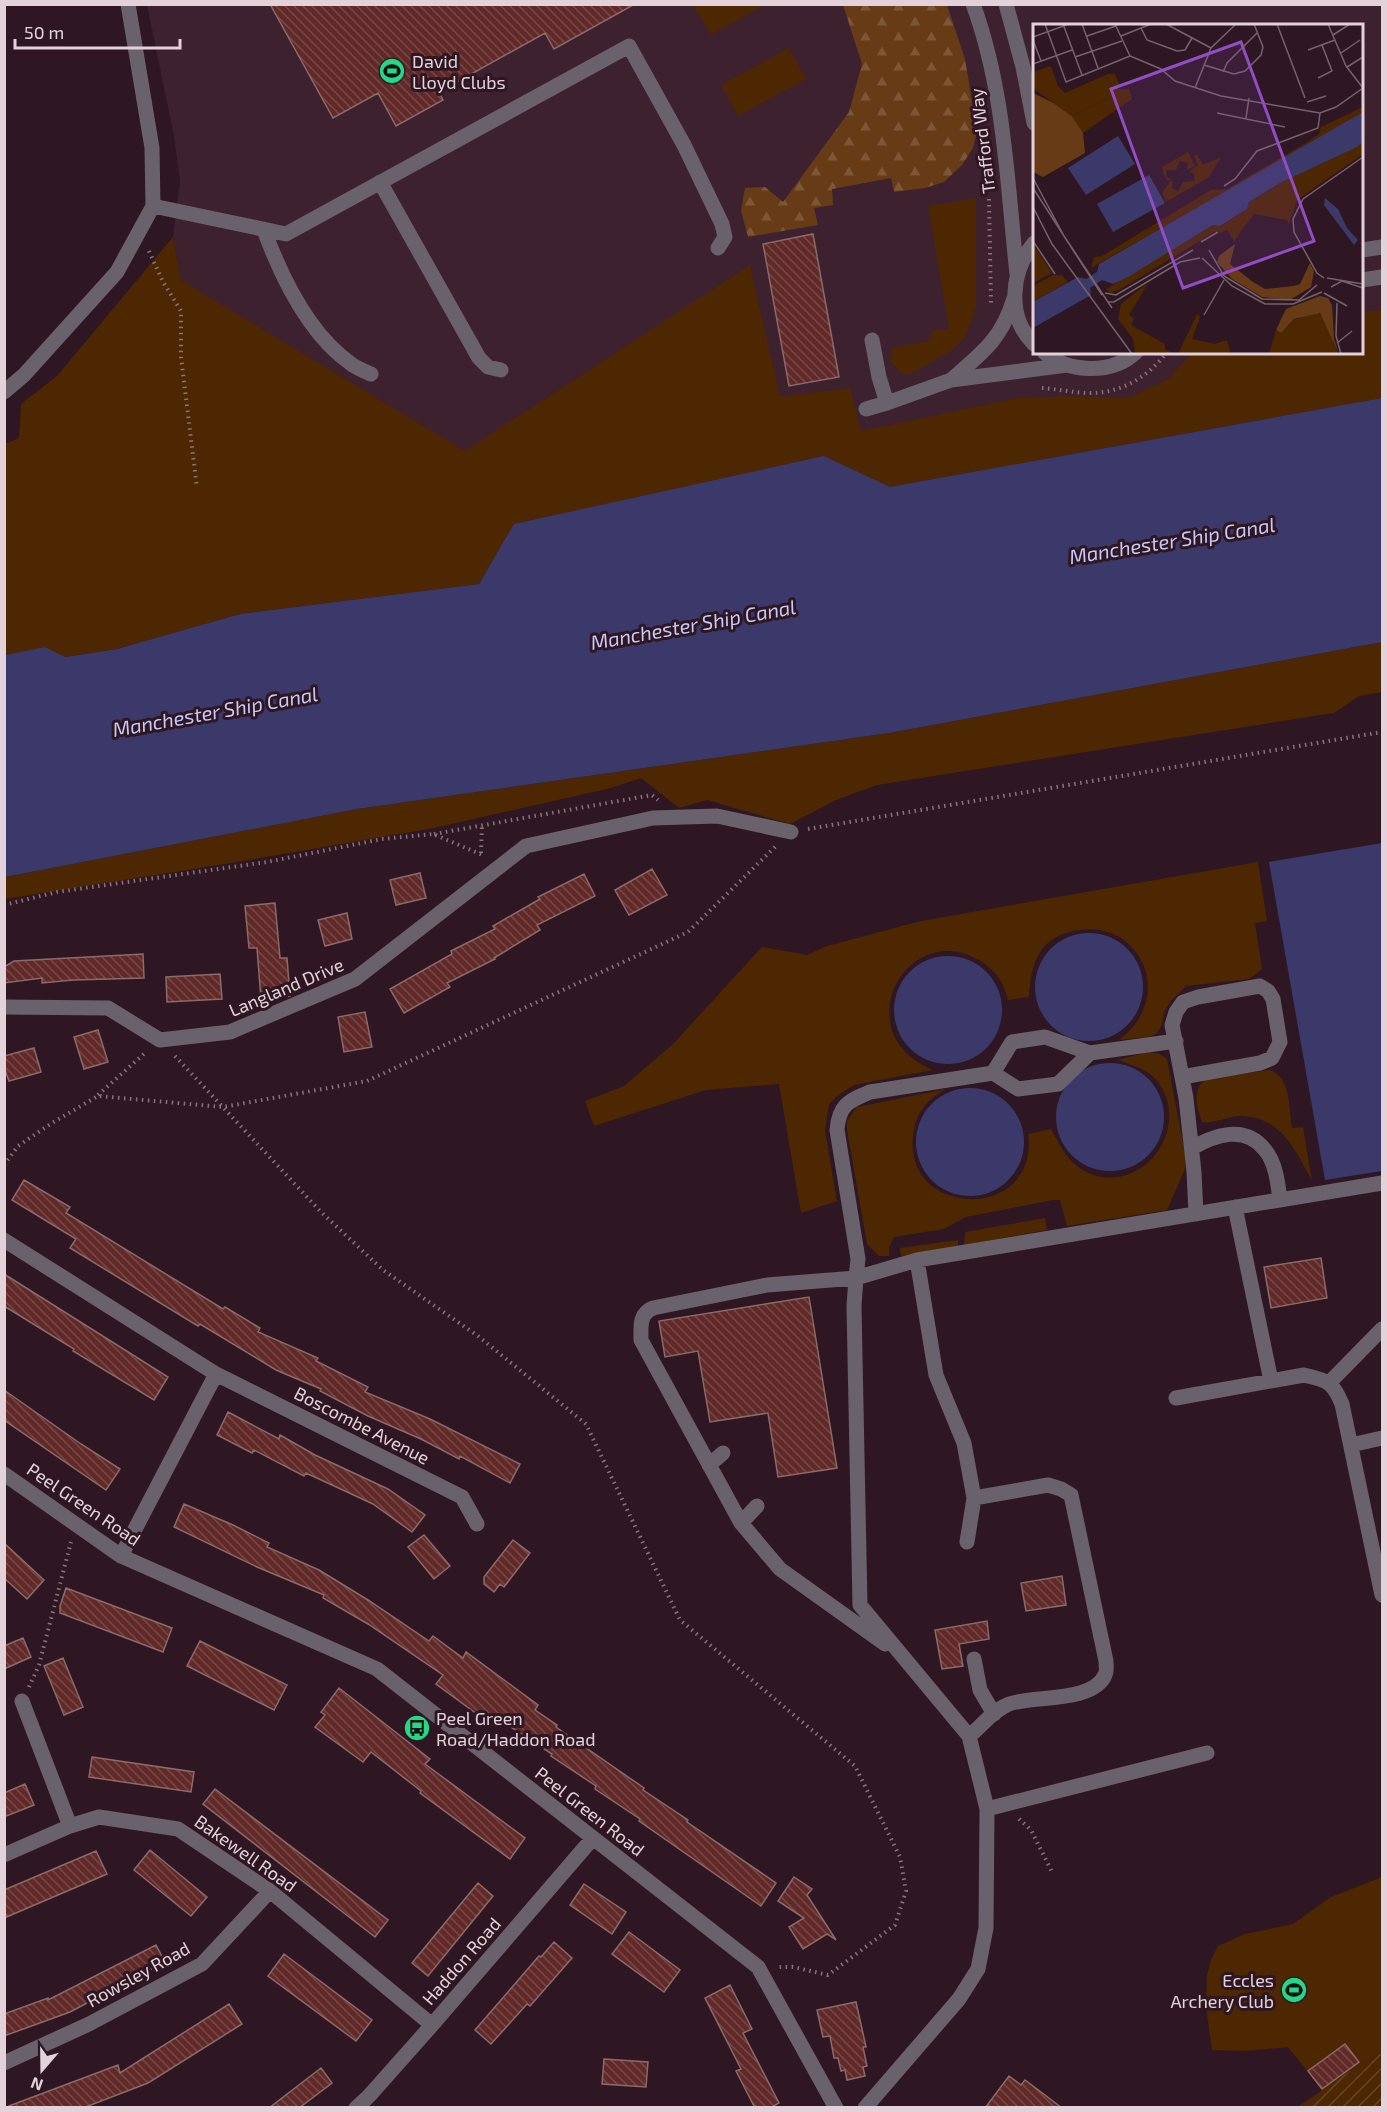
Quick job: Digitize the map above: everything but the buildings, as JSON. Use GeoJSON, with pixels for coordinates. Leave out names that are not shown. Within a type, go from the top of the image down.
{"type":"FeatureCollection","features":[{"type":"Feature","properties":{"kind":"street"},"geometry":{"type":"LineString","coordinates":[[4,392],[24,375],[117,272],[153,206],[152,148],[128,4]]}},
{"type":"Feature","properties":{"kind":"street","name":"Trafford Way"},"geometry":{"type":"LineString","coordinates":[[973,4],[984,34],[1001,109],[1017,274]]}},
{"type":"Feature","properties":{"kind":"street"},"geometry":{"type":"LineString","coordinates":[[1006,4],[1033,114]]}},
{"type":"Feature","properties":{"kind":"street"},"geometry":{"type":"LineString","coordinates":[[153,206],[286,234],[629,46],[684,145],[722,224],[725,237],[718,248]]}},
{"type":"Feature","properties":{"kind":"street"},"geometry":{"type":"LineString","coordinates":[[380,182],[479,358],[488,367],[501,370]]}},
{"type":"Feature","properties":{"kind":"street"},"geometry":{"type":"LineString","coordinates":[[264,230],[278,268],[323,339],[351,364],[371,374]]}},
{"type":"Feature","properties":{"kind":"street"},"geometry":{"type":"LineString","coordinates":[[951,380],[1002,330],[1014,297],[1017,274],[1025,254],[1033,245]]}},
{"type":"Feature","properties":{"kind":"street"},"geometry":{"type":"LineString","coordinates":[[1363,250],[1383,247]]}},
{"type":"Feature","properties":{"kind":"street"},"geometry":{"type":"LineString","coordinates":[[1363,280],[1383,277]]}},
{"type":"Feature","properties":{"kind":"street"},"geometry":{"type":"LineString","coordinates":[[1014,297],[1019,319],[1033,342]]}},
{"type":"Feature","properties":{"kind":"street"},"geometry":{"type":"LineString","coordinates":[[872,340],[887,403]]}},
{"type":"Feature","properties":{"kind":"street"},"geometry":{"type":"LineString","coordinates":[[1048,354],[1067,365]]}},
{"type":"Feature","properties":{"kind":"street"},"geometry":{"type":"LineString","coordinates":[[866,409],[951,380],[1067,365],[1089,369],[1112,366],[1133,354]]}},
{"type":"Feature","properties":{"kind":"street","name":"Langland Drive"},"geometry":{"type":"LineString","coordinates":[[160,1040],[230,1032],[355,979],[526,846],[653,818],[717,816],[791,832]]}},
{"type":"Feature","properties":{"kind":"street"},"geometry":{"type":"LineString","coordinates":[[1182,1077],[1260,1064],[1272,1058],[1280,1042],[1273,999],[1268,991],[1260,986],[1198,997],[1184,1002],[1176,1012],[1172,1024],[1192,1148],[1196,1214]]}},
{"type":"Feature","properties":{"kind":"street"},"geometry":{"type":"LineString","coordinates":[[4,1007],[108,1008],[160,1040]]}},
{"type":"Feature","properties":{"kind":"street"},"geometry":{"type":"LineString","coordinates":[[993,1073],[1012,1042],[1045,1036],[1090,1053],[1176,1041]]}},
{"type":"Feature","properties":{"kind":"street"},"geometry":{"type":"LineString","coordinates":[[864,2108],[959,1999],[978,1968],[986,1928],[987,1809],[969,1736],[860,1605],[854,1306],[858,1259],[837,1130],[838,1119],[842,1108],[851,1100],[870,1092],[993,1073],[1018,1089],[1058,1084],[1090,1053]]}},
{"type":"Feature","properties":{"kind":"street"},"geometry":{"type":"LineString","coordinates":[[1192,1148],[1221,1134],[1238,1135],[1254,1140],[1266,1150],[1276,1173],[1280,1200]]}},
{"type":"Feature","properties":{"kind":"street"},"geometry":{"type":"LineString","coordinates":[[902,1656],[780,1569],[741,1523],[641,1340],[642,1317],[646,1311],[767,1285],[856,1278],[917,1260],[1383,1183]]}},
{"type":"Feature","properties":{"kind":"street"},"geometry":{"type":"LineString","coordinates":[[1235,1208],[1271,1381]]}},
{"type":"Feature","properties":{"kind":"street","name":"Boscombe Avenue"},"geometry":{"type":"LineString","coordinates":[[4,1240],[216,1374],[462,1497],[477,1524]]}},
{"type":"Feature","properties":{"kind":"street"},"geometry":{"type":"LineString","coordinates":[[917,1260],[936,1375],[964,1443],[974,1498],[967,1542]]}},
{"type":"Feature","properties":{"kind":"street"},"geometry":{"type":"LineString","coordinates":[[1329,1383],[1383,1329]]}},
{"type":"Feature","properties":{"kind":"street"},"geometry":{"type":"LineString","coordinates":[[121,1556],[216,1374]]}},
{"type":"Feature","properties":{"kind":"street"},"geometry":{"type":"LineString","coordinates":[[1176,1398],[1304,1375],[1324,1380],[1335,1387],[1342,1404],[1379,1557],[1383,1595]]}},
{"type":"Feature","properties":{"kind":"street"},"geometry":{"type":"LineString","coordinates":[[1351,1445],[1383,1438]]}},
{"type":"Feature","properties":{"kind":"street"},"geometry":{"type":"LineString","coordinates":[[709,1465],[723,1453]]}},
{"type":"Feature","properties":{"kind":"street","name":"Peel Green Road"},"geometry":{"type":"LineString","coordinates":[[4,1474],[121,1556],[377,1669],[758,1967],[836,2108]]}},
{"type":"Feature","properties":{"kind":"street"},"geometry":{"type":"LineString","coordinates":[[969,1736],[993,1714],[1010,1704],[1076,1694],[1095,1686],[1105,1675],[1106,1661],[1071,1495],[1048,1485],[974,1498]]}},
{"type":"Feature","properties":{"kind":"street"},"geometry":{"type":"LineString","coordinates":[[741,1523],[757,1506]]}},
{"type":"Feature","properties":{"kind":"street"},"geometry":{"type":"LineString","coordinates":[[974,1659],[980,1690],[993,1714]]}},
{"type":"Feature","properties":{"kind":"street"},"geometry":{"type":"LineString","coordinates":[[22,1701],[70,1826]]}},
{"type":"Feature","properties":{"kind":"street"},"geometry":{"type":"LineString","coordinates":[[987,1809],[1207,1753]]}},
{"type":"Feature","properties":{"kind":"street","name":"Bakewell Road"},"geometry":{"type":"LineString","coordinates":[[4,1855],[70,1826],[99,1817],[178,1829],[270,1891],[432,2025]]}},
{"type":"Feature","properties":{"kind":"street","name":"Haddon Road"},"geometry":{"type":"LineString","coordinates":[[356,2108],[432,2025],[593,1838]]}},
{"type":"Feature","properties":{"kind":"street","name":"Rowsley Road"},"geometry":{"type":"LineString","coordinates":[[4,2063],[89,2024],[202,1964],[270,1891]]}},
{"type":"Feature","properties":{"kind":"path"},"geometry":{"type":"LineString","coordinates":[[988,314],[992,292],[989,192]]}},
{"type":"Feature","properties":{"kind":"path"},"geometry":{"type":"LineString","coordinates":[[140,231],[162,280],[181,311],[181,357],[197,488]]}},
{"type":"Feature","properties":{"kind":"path"},"geometry":{"type":"LineString","coordinates":[[98,1096],[223,1107],[367,1081],[688,932],[791,832],[1383,732]]}},
{"type":"Feature","properties":{"kind":"path"},"geometry":{"type":"LineString","coordinates":[[4,905],[57,892],[267,862],[382,839],[434,834],[652,795]]}},
{"type":"Feature","properties":{"kind":"path"},"geometry":{"type":"LineString","coordinates":[[481,853],[482,825]]}},
{"type":"Feature","properties":{"kind":"path"},"geometry":{"type":"LineString","coordinates":[[434,834],[481,853],[501,865]]}},
{"type":"Feature","properties":{"kind":"path"},"geometry":{"type":"LineString","coordinates":[[4,1165],[18,1146],[98,1096],[160,1040],[321,1212],[383,1270],[478,1336],[586,1424],[680,1620],[855,1766],[900,1857],[906,1891],[895,1925],[828,1975],[793,1967],[758,1967]]}},
{"type":"Feature","properties":{"kind":"path"},"geometry":{"type":"LineString","coordinates":[[22,1701],[39,1665],[75,1524]]}},
{"type":"Feature","properties":{"kind":"path"},"geometry":{"type":"LineString","coordinates":[[1004,1804],[1031,1830],[1052,1872]]}},
{"type":"Feature","properties":{"kind":"shaded area"},"geometry":{"type":"Polygon","coordinates":[[[147,5],[1382,5],[1382,398],[240,614],[173,237],[180,181],[174,136],[147,5]]]}},
{"type":"Feature","properties":{"kind":"shaded area"},"geometry":{"type":"Polygon","coordinates":[[[693,5],[764,5],[711,35],[693,5]]]}},
{"type":"Feature","properties":{"kind":"shaded area"},"geometry":{"type":"Polygon","coordinates":[[[789,48],[806,79],[738,116],[721,85],[789,48]]]}},
{"type":"Feature","properties":{"kind":"shaded area"},"geometry":{"type":"Polygon","coordinates":[[[976,198],[976,308],[965,337],[951,351],[911,374],[902,374],[890,361],[892,348],[929,341],[933,330],[949,329],[928,206],[976,198]]]}},
{"type":"Feature","properties":{"kind":"shaded area"},"geometry":{"type":"Polygon","coordinates":[[[173,237],[181,280],[465,451],[750,265],[780,396],[850,388],[861,431],[1017,398],[1074,396],[1128,398],[1168,379],[1191,354],[1363,354],[1363,312],[1382,310],[1382,398],[889,487],[824,456],[514,524],[479,584],[240,614],[117,649],[64,657],[45,647],[5,655],[5,444],[19,438],[21,404],[57,376],[173,237]]]}},
{"type":"Feature","properties":{"kind":"shaded area"},"geometry":{"type":"Polygon","coordinates":[[[1382,642],[1382,692],[1359,696],[1334,713],[877,785],[836,800],[790,824],[707,800],[679,808],[641,778],[611,788],[434,828],[5,899],[5,877],[357,809],[889,733],[1382,642]]]}},
{"type":"Feature","properties":{"kind":"shaded area"},"geometry":{"type":"Polygon","coordinates":[[[1258,862],[1267,921],[1255,923],[1262,969],[1249,979],[1186,986],[1170,1002],[1164,1013],[1162,1025],[1157,1033],[1150,1037],[1119,1040],[1137,1022],[1146,1002],[1148,981],[1142,962],[1131,946],[1115,935],[1094,929],[1069,932],[1058,936],[1043,948],[1038,956],[1034,965],[1029,997],[1008,1000],[1001,982],[990,968],[979,960],[953,951],[929,954],[909,967],[896,985],[889,1008],[893,1031],[906,1053],[933,1070],[854,1085],[829,1104],[825,1131],[837,1201],[801,1213],[779,1084],[706,1090],[594,1126],[585,1101],[624,1086],[673,1044],[762,947],[807,955],[827,946],[921,921],[1258,862]]]}},
{"type":"Feature","properties":{"kind":"shaded area"},"geometry":{"type":"Polygon","coordinates":[[[1148,1052],[1160,1054],[1167,1059],[1185,1154],[1185,1169],[1167,1210],[1067,1226],[1060,1200],[1053,1200],[966,1217],[944,1229],[894,1237],[889,1247],[889,1256],[879,1256],[867,1244],[847,1130],[847,1121],[857,1107],[946,1089],[923,1108],[913,1136],[916,1164],[929,1183],[949,1195],[972,1199],[995,1195],[1014,1183],[1026,1163],[1028,1134],[1051,1129],[1065,1154],[1077,1166],[1097,1176],[1117,1177],[1136,1171],[1152,1159],[1163,1142],[1169,1123],[1168,1102],[1154,1077],[1145,1070],[1118,1060],[1148,1052]]]}},
{"type":"Feature","properties":{"kind":"shaded area"},"geometry":{"type":"Polygon","coordinates":[[[1269,1070],[1281,1078],[1285,1086],[1292,1128],[1303,1127],[1312,1181],[1284,1136],[1265,1121],[1239,1116],[1202,1122],[1196,1099],[1198,1089],[1205,1079],[1269,1070]]]}},
{"type":"Feature","properties":{"kind":"shaded area"},"geometry":{"type":"Polygon","coordinates":[[[1045,1218],[1047,1230],[964,1245],[965,1232],[1045,1218]]]}},
{"type":"Feature","properties":{"kind":"shaded area"},"geometry":{"type":"Polygon","coordinates":[[[958,1240],[958,1246],[901,1256],[900,1248],[958,1240]]]}},
{"type":"Feature","properties":{"kind":"shaded area","name":"Eccles Archery Club"},"geometry":{"type":"Polygon","coordinates":[[[1382,1877],[1382,2053],[1363,2062],[1323,2091],[1288,2047],[1244,2051],[1212,2050],[1206,2006],[1207,1975],[1218,1946],[1245,1934],[1293,1924],[1331,1897],[1382,1877]]]}},
{"type":"Feature","properties":{"kind":"shaded area"},"geometry":{"type":"Polygon","coordinates":[[[1382,2053],[1382,2107],[1298,2107],[1363,2062],[1382,2053]]]}},
{"type":"Feature","properties":{"kind":"green space"},"geometry":{"type":"Polygon","coordinates":[[[843,5],[947,5],[965,59],[977,131],[973,148],[962,165],[944,182],[925,188],[894,192],[891,178],[832,189],[833,205],[814,208],[818,225],[748,237],[741,211],[745,188],[765,187],[783,202],[849,112],[862,64],[843,5]]]}},
{"type":"Feature","properties":{"kind":"water","name":"Manchester Ship Canal"},"geometry":{"type":"Polygon","coordinates":[[[1382,398],[1382,642],[889,733],[357,809],[5,877],[5,655],[45,647],[65,657],[117,649],[240,614],[479,584],[514,524],[824,456],[890,487],[1382,398]]]}},
{"type":"Feature","properties":{"kind":"water"},"geometry":{"type":"Polygon","coordinates":[[[1382,843],[1382,1171],[1325,1180],[1269,862],[1382,843]]]}},
{"type":"Feature","properties":{"kind":"water"},"geometry":{"type":"Polygon","coordinates":[[[1089,933],[1110,937],[1127,949],[1139,966],[1143,987],[1139,1008],[1127,1025],[1110,1037],[1089,1041],[1068,1037],[1051,1025],[1039,1008],[1035,987],[1039,966],[1051,949],[1068,937],[1089,933]]]}},
{"type":"Feature","properties":{"kind":"water"},"geometry":{"type":"Polygon","coordinates":[[[948,956],[969,960],[986,972],[998,989],[1002,1010],[998,1031],[986,1048],[969,1060],[948,1064],[927,1060],[910,1048],[898,1031],[894,1010],[898,989],[910,972],[927,960],[948,956]]]}},
{"type":"Feature","properties":{"kind":"water"},"geometry":{"type":"Polygon","coordinates":[[[1110,1063],[1131,1067],[1148,1079],[1160,1096],[1164,1117],[1160,1138],[1148,1155],[1131,1167],[1110,1171],[1089,1167],[1072,1155],[1060,1138],[1056,1117],[1060,1096],[1072,1079],[1089,1067],[1110,1063]]]}},
{"type":"Feature","properties":{"kind":"water"},"geometry":{"type":"Polygon","coordinates":[[[970,1088],[991,1092],[1008,1104],[1020,1121],[1024,1142],[1020,1163],[1008,1180],[991,1192],[970,1196],[949,1192],[932,1180],[920,1163],[916,1142],[920,1121],[932,1104],[949,1092],[970,1088]]]}},
{"type":"Feature","properties":{"kind":"place","name":"David Lloyd Clubs"},"geometry":{"type":"Point","coordinates":[392,71]}},
{"type":"Feature","properties":{"kind":"place","name":"Peel Green Road/Haddon Road"},"geometry":{"type":"Point","coordinates":[417,1728]}},
{"type":"Feature","properties":{"kind":"place","name":"Eccles Archery Club"},"geometry":{"type":"Point","coordinates":[1294,1990]}}]}
